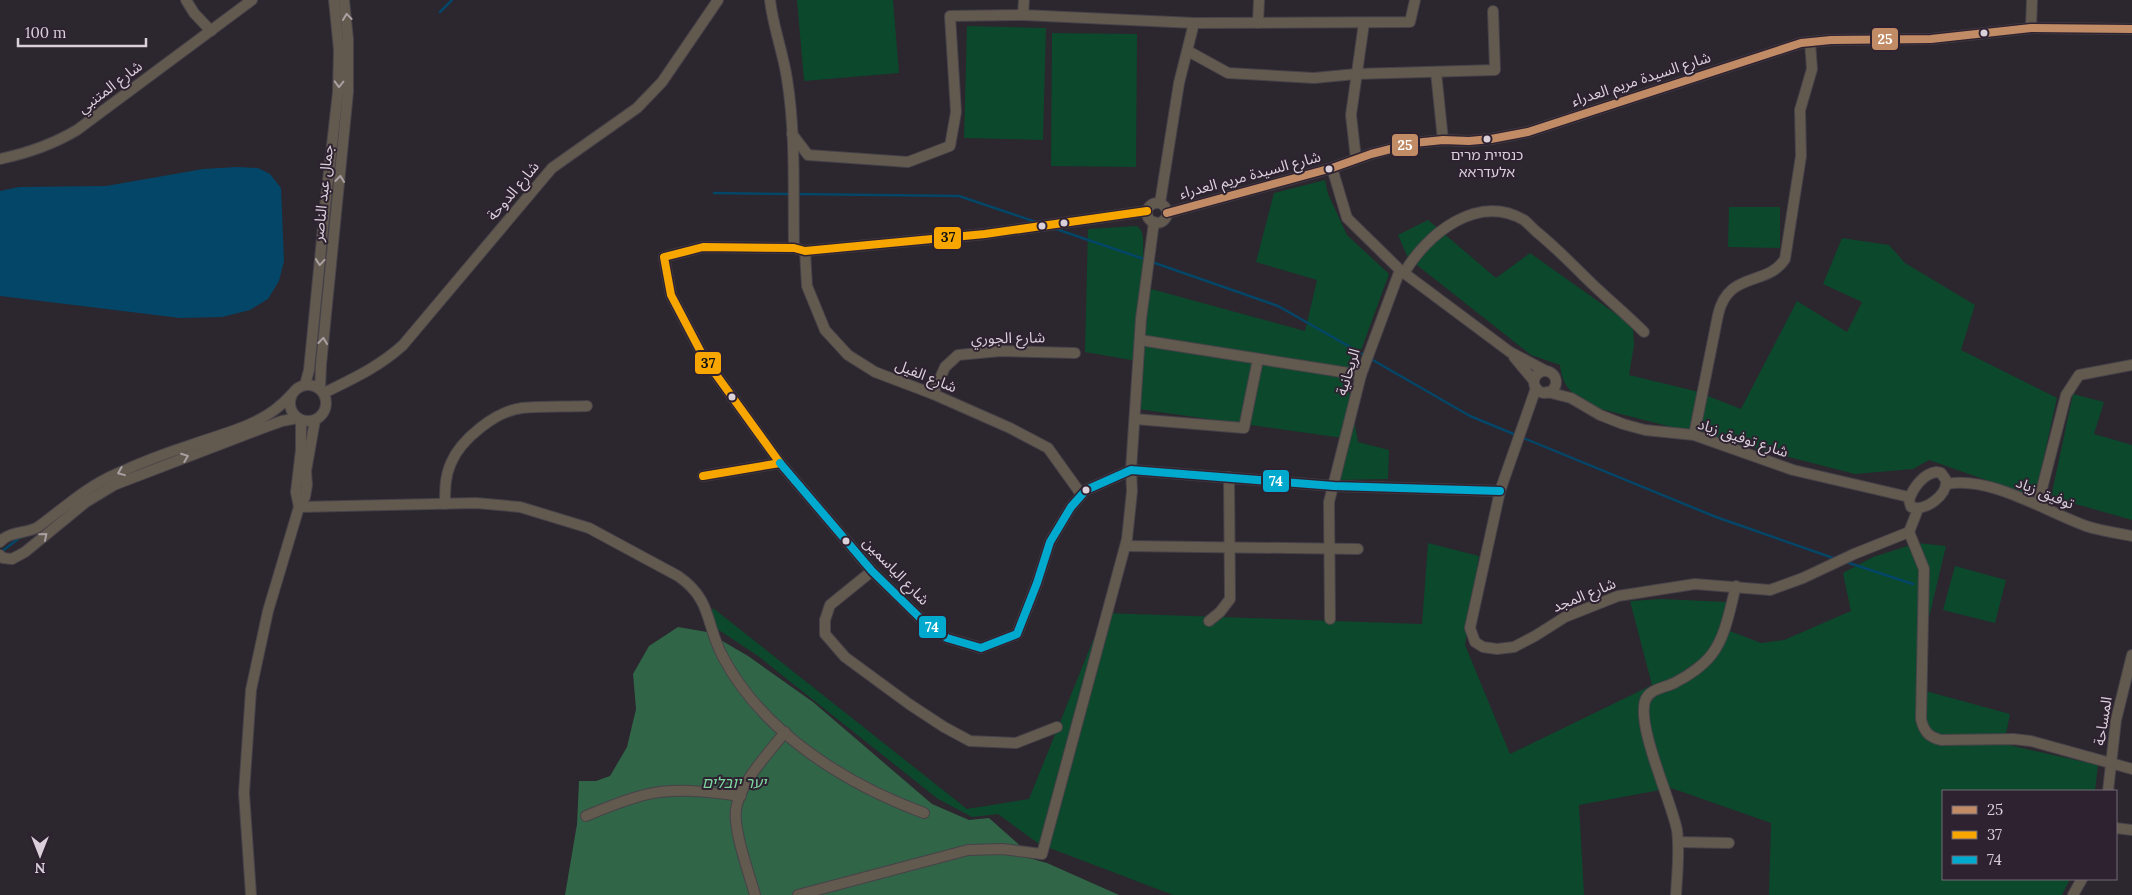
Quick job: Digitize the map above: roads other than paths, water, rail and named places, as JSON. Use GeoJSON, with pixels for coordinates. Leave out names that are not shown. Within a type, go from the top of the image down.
{"type":"FeatureCollection","features":[{"type":"Feature","properties":{"kind":"street"},"geometry":{"type":"LineString","coordinates":[[186,0],[194,13],[211,31]]}},
{"type":"Feature","properties":{"kind":"street","name":"شارع المتنبي"},"geometry":{"type":"LineString","coordinates":[[0,159],[29,153],[54,144],[77,130],[252,0]]}},
{"type":"Feature","properties":{"kind":"street","name":"جمال عبد الناصر"},"geometry":{"type":"LineString","coordinates":[[305,385],[309,370],[338,92],[339,50],[334,0]]}},
{"type":"Feature","properties":{"kind":"street","name":"جمال عبد الناصر"},"geometry":{"type":"LineString","coordinates":[[322,391],[322,357],[348,92],[348,39],[344,0]]}},
{"type":"Feature","properties":{"kind":"street","name":"شارع الدوحة"},"geometry":{"type":"LineString","coordinates":[[322,391],[364,374],[388,359],[403,345],[552,168],[637,108],[662,82],[718,0]]}},
{"type":"Feature","properties":{"kind":"street"},"geometry":{"type":"LineString","coordinates":[[1023,15],[1024,0]]}},
{"type":"Feature","properties":{"kind":"street"},"geometry":{"type":"LineString","coordinates":[[1258,23],[1259,0]]}},
{"type":"Feature","properties":{"kind":"street"},"geometry":{"type":"LineString","coordinates":[[792,134],[808,155],[850,159],[908,162],[950,146],[956,112],[950,16],[1023,15],[1194,23],[1410,22],[1415,0]]}},
{"type":"Feature","properties":{"kind":"street"},"geometry":{"type":"LineString","coordinates":[[2031,28],[2032,0]]}},
{"type":"Feature","properties":{"kind":"street"},"geometry":{"type":"LineString","coordinates":[[770,1],[787,79],[792,134],[794,248],[805,251],[984,234],[1147,211]]}},
{"type":"Feature","properties":{"kind":"street"},"geometry":{"type":"LineString","coordinates":[[1188,51],[1228,73],[1314,78],[1356,74],[1495,70],[1493,12]]}},
{"type":"Feature","properties":{"kind":"street"},"geometry":{"type":"LineString","coordinates":[[1160,203],[1179,83],[1194,23]]}},
{"type":"Feature","properties":{"kind":"street"},"geometry":{"type":"LineString","coordinates":[[1356,159],[1350,115],[1364,23]]}},
{"type":"Feature","properties":{"kind":"street","name":"شارع السيدة مريم العدراء"},"geometry":{"type":"LineString","coordinates":[[1167,213],[1332,168],[1356,159],[1414,143],[1491,139],[1528,132],[1810,42],[1931,39],[2031,28],[2132,29]]}},
{"type":"Feature","properties":{"kind":"street"},"geometry":{"type":"LineString","coordinates":[[1694,435],[1718,315],[1724,298],[1732,289],[1780,267],[1785,259],[1801,156],[1800,110],[1811,79],[1810,42]]}},
{"type":"Feature","properties":{"kind":"street"},"geometry":{"type":"LineString","coordinates":[[1436,72],[1443,140]]}},
{"type":"Feature","properties":{"kind":"street"},"geometry":{"type":"LineString","coordinates":[[1332,168],[1347,218],[1402,271],[1510,352],[1550,372],[1571,398]]}},
{"type":"Feature","properties":{"kind":"street"},"geometry":{"type":"LineString","coordinates":[[1160,203],[1165,207],[1167,213],[1163,221],[1154,222],[1148,218],[1147,211],[1150,205],[1160,203]]}},
{"type":"Feature","properties":{"kind":"street","name":"الريحانية"},"geometry":{"type":"LineString","coordinates":[[1330,619],[1329,502],[1362,375],[1402,271],[1414,255],[1443,227],[1459,219],[1491,213],[1511,215],[1524,221],[1564,255],[1644,332]]}},
{"type":"Feature","properties":{"kind":"street"},"geometry":{"type":"LineString","coordinates":[[798,895],[968,850],[1003,849],[1042,854],[1126,546],[1132,491],[1131,470],[1140,340],[1154,222]]}},
{"type":"Feature","properties":{"kind":"street","name":"شارع الياسمين"},"geometry":{"type":"LineString","coordinates":[[794,248],[703,246],[664,257],[671,295],[704,358],[780,463],[872,571],[919,617],[948,638],[981,648],[1017,634],[1037,583],[1050,542],[1081,494],[1100,483],[1131,470]]}},
{"type":"Feature","properties":{"kind":"street","name":"شارع الفيل"},"geometry":{"type":"LineString","coordinates":[[805,251],[808,286],[825,330],[848,354],[875,372],[933,394],[1010,428],[1048,448],[1081,494]]}},
{"type":"Feature","properties":{"kind":"street"},"geometry":{"type":"LineString","coordinates":[[1140,340],[1362,375]]}},
{"type":"Feature","properties":{"kind":"street","name":"شارع الجوري"},"geometry":{"type":"LineString","coordinates":[[933,394],[945,367],[958,355],[1001,351],[1075,353]]}},
{"type":"Feature","properties":{"kind":"street"},"geometry":{"type":"LineString","coordinates":[[1510,352],[1542,392],[1571,398]]}},
{"type":"Feature","properties":{"kind":"street"},"geometry":{"type":"LineString","coordinates":[[1135,420],[1244,428],[1258,359]]}},
{"type":"Feature","properties":{"kind":"street"},"geometry":{"type":"LineString","coordinates":[[2038,504],[2066,395],[2079,375],[2132,365]]}},
{"type":"Feature","properties":{"kind":"street"},"geometry":{"type":"LineString","coordinates":[[1535,385],[1537,375],[1546,371]]}},
{"type":"Feature","properties":{"kind":"street"},"geometry":{"type":"LineString","coordinates":[[1547,392],[1554,388],[1555,377]]}},
{"type":"Feature","properties":{"kind":"street"},"geometry":{"type":"LineString","coordinates":[[0,542],[7,536],[35,528],[71,500],[92,486],[116,474],[259,420],[278,410],[300,387],[311,385],[322,391],[326,398],[326,409],[315,420],[282,421],[114,485],[86,502],[26,552],[12,559],[1,558]]}},
{"type":"Feature","properties":{"kind":"street","name":"شارع المجد"},"geometry":{"type":"LineString","coordinates":[[1535,385],[1500,492],[1470,628],[1475,642],[1483,647],[1497,649],[1514,647],[1535,636],[1565,616],[1618,596],[1695,584],[1770,590],[1804,578],[1854,554],[1909,532]]}},
{"type":"Feature","properties":{"kind":"street"},"geometry":{"type":"LineString","coordinates":[[291,395],[290,407],[299,419],[301,450],[296,492],[299,507]]}},
{"type":"Feature","properties":{"kind":"street","name":"شارع توفيق زياد"},"geometry":{"type":"LineString","coordinates":[[1571,398],[1600,415],[1623,424],[1645,430],[1694,435],[1793,470],[1910,497]]}},
{"type":"Feature","properties":{"kind":"street"},"geometry":{"type":"LineString","coordinates":[[445,504],[445,483],[451,462],[464,442],[492,420],[520,408],[587,406]]}},
{"type":"Feature","properties":{"kind":"street"},"geometry":{"type":"LineString","coordinates":[[251,895],[244,793],[251,690],[268,611],[307,485],[306,471],[315,420]]}},
{"type":"Feature","properties":{"kind":"street"},"geometry":{"type":"LineString","coordinates":[[703,476],[780,463]]}},
{"type":"Feature","properties":{"kind":"street"},"geometry":{"type":"LineString","coordinates":[[1131,470],[1334,486],[1500,492]]}},
{"type":"Feature","properties":{"kind":"street"},"geometry":{"type":"LineString","coordinates":[[1930,473],[1941,473],[1947,484],[1943,492],[1926,507],[1918,509],[1911,507],[1910,497],[1925,476],[1930,473]]}},
{"type":"Feature","properties":{"kind":"street"},"geometry":{"type":"LineString","coordinates":[[1208,621],[1220,612],[1230,599],[1229,478]]}},
{"type":"Feature","properties":{"kind":"street","name":"توفيق زياد"},"geometry":{"type":"LineString","coordinates":[[1947,484],[1963,482],[1982,485],[2038,504],[2087,526],[2132,536]]}},
{"type":"Feature","properties":{"kind":"street"},"geometry":{"type":"LineString","coordinates":[[299,507],[476,503],[520,507],[589,528],[678,576],[689,584],[703,602],[723,658],[740,684],[769,718],[811,754],[844,776],[878,795],[924,813]]}},
{"type":"Feature","properties":{"kind":"street"},"geometry":{"type":"LineString","coordinates":[[1918,509],[1909,532],[1924,569],[1921,719],[1926,733],[1931,738],[1941,740],[2013,739],[2031,741],[2132,769]]}},
{"type":"Feature","properties":{"kind":"street"},"geometry":{"type":"LineString","coordinates":[[1126,546],[1358,549]]}},
{"type":"Feature","properties":{"kind":"street"},"geometry":{"type":"LineString","coordinates":[[872,571],[830,604],[825,620],[825,634],[845,657],[944,727],[970,741],[1016,743],[1057,727]]}},
{"type":"Feature","properties":{"kind":"street"},"geometry":{"type":"LineString","coordinates":[[1676,895],[1678,842],[1672,811],[1650,744],[1644,710],[1645,700],[1651,692],[1676,682],[1700,666],[1713,654],[1722,634],[1736,586]]}},
{"type":"Feature","properties":{"kind":"street","name":"المساحة"},"geometry":{"type":"LineString","coordinates":[[2108,790],[2116,720],[2132,656]]}},
{"type":"Feature","properties":{"kind":"street"},"geometry":{"type":"LineString","coordinates":[[755,895],[736,821],[736,808],[746,784],[786,732]]}},
{"type":"Feature","properties":{"kind":"street"},"geometry":{"type":"LineString","coordinates":[[586,816],[646,794],[693,791],[740,796]]}},
{"type":"Feature","properties":{"kind":"street"},"geometry":{"type":"LineString","coordinates":[[2117,828],[2132,830]]}},
{"type":"Feature","properties":{"kind":"street"},"geometry":{"type":"LineString","coordinates":[[1678,842],[1729,843]]}},
{"type":"Feature","properties":{"kind":"street"},"geometry":{"type":"LineString","coordinates":[[2073,895],[2081,880]]}},
{"type":"Feature","properties":{"kind":"water"},"geometry":{"type":"Polygon","coordinates":[[[258,168],[270,174],[281,188],[284,261],[279,281],[268,299],[250,310],[222,317],[180,318],[0,296],[0,191],[19,187],[106,186],[203,169],[258,168]]]}},
{"type":"Feature","properties":{"kind":"waterway"},"geometry":{"type":"LineString","coordinates":[[440,12],[452,0]]}},
{"type":"Feature","properties":{"kind":"waterway"},"geometry":{"type":"LineString","coordinates":[[714,193],[790,194]]}},
{"type":"Feature","properties":{"kind":"waterway"},"geometry":{"type":"LineString","coordinates":[[796,194],[959,196],[1036,222]]}},
{"type":"Feature","properties":{"kind":"waterway"},"geometry":{"type":"LineString","coordinates":[[1053,228],[1147,260]]}},
{"type":"Feature","properties":{"kind":"waterway"},"geometry":{"type":"LineString","coordinates":[[1152,262],[1278,306],[1366,356]]}},
{"type":"Feature","properties":{"kind":"waterway"},"geometry":{"type":"LineString","coordinates":[[1371,359],[1470,416],[1516,435]]}},
{"type":"Feature","properties":{"kind":"waterway"},"geometry":{"type":"LineString","coordinates":[[1521,437],[1716,517],[1836,559]]}},
{"type":"Feature","properties":{"kind":"waterway"},"geometry":{"type":"LineString","coordinates":[[1,552],[22,536]]}},
{"type":"Feature","properties":{"kind":"waterway"},"geometry":{"type":"LineString","coordinates":[[1846,562],[1913,584]]}},
{"type":"Feature","properties":{"kind":"place","name":"כנסיית מרים אלעדראא"},"geometry":{"type":"Point","coordinates":[1487,139]}},
{"type":"Feature","properties":{"kind":"park label","name":"יער יובלים"},"geometry":{"type":"Point","coordinates":[734,783]}}]}
